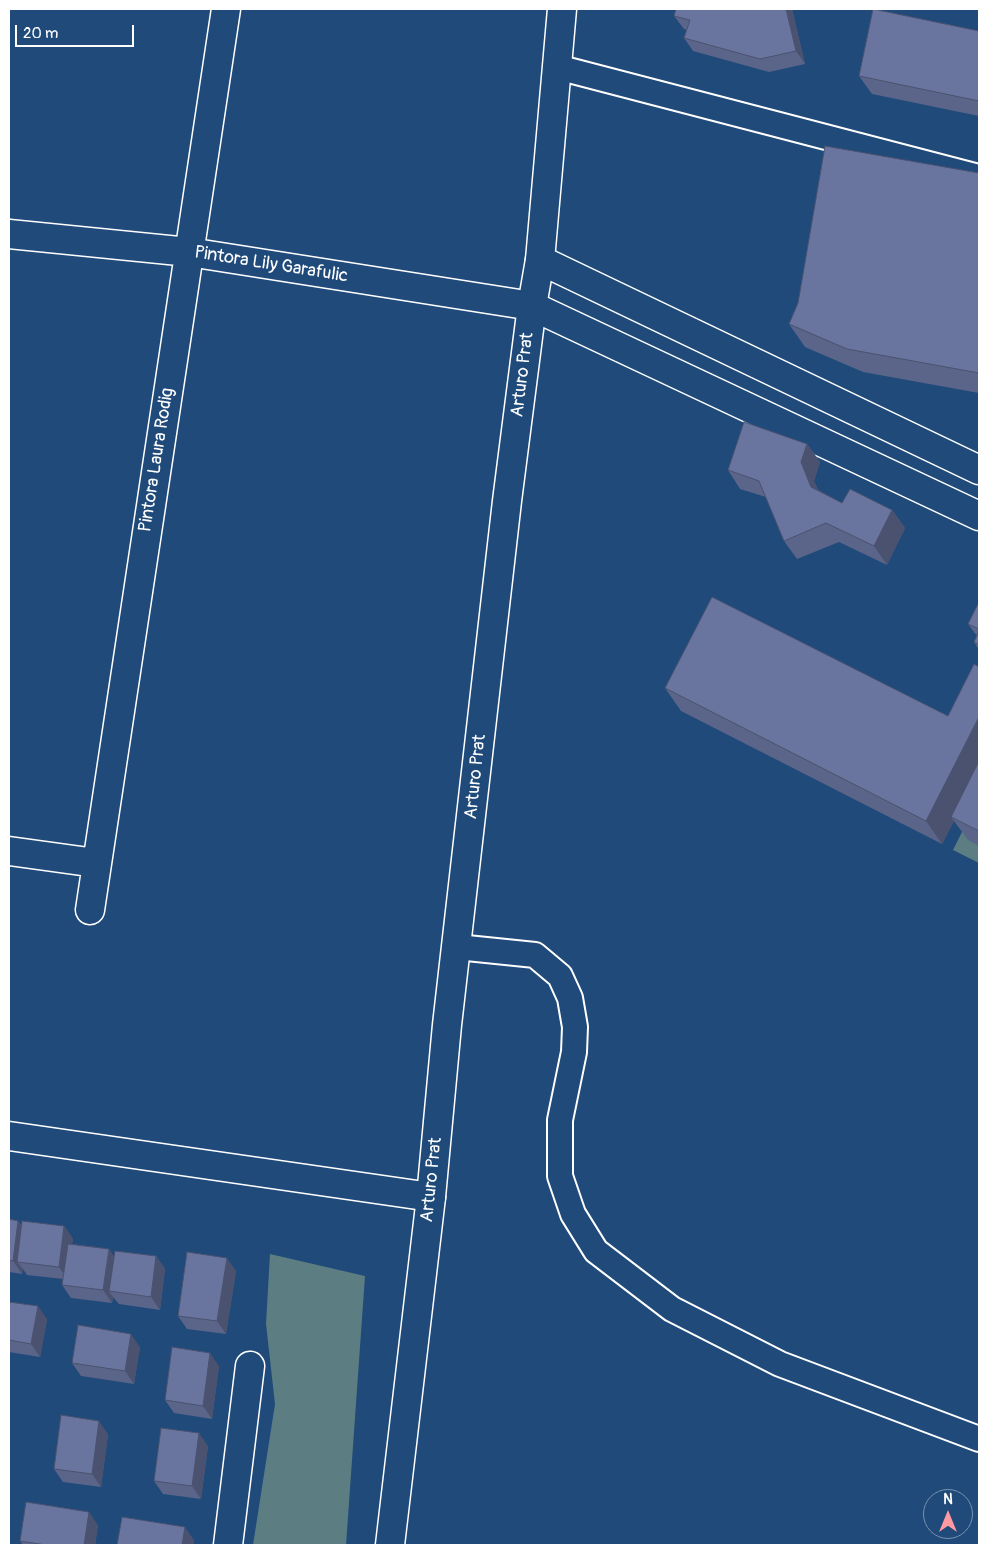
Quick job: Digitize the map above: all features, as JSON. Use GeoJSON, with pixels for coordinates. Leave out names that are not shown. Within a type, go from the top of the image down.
{"type":"FeatureCollection","features":[{"type":"Feature","properties":{"kind":"street","name":"Pintora Laura Rodig"},"geometry":{"type":"LineString","coordinates":[[90,910],[226,9]]}},
{"type":"Feature","properties":{"kind":"street","name":"Arturo Prat"},"geometry":{"type":"LineString","coordinates":[[390,1545],[431,1197],[447,1025],[507,501],[532,306],[540,260],[562,9]]}},
{"type":"Feature","properties":{"kind":"street","name":"Pintora Lily Garafulic"},"geometry":{"type":"LineString","coordinates":[[9,234],[189,252],[532,306],[979,516]]}},
{"type":"Feature","properties":{"kind":"street"},"geometry":{"type":"LineString","coordinates":[[540,260],[979,470]]}},
{"type":"Feature","properties":{"kind":"street"},"geometry":{"type":"LineString","coordinates":[[9,851],[96,863]]}},
{"type":"Feature","properties":{"kind":"street"},"geometry":{"type":"LineString","coordinates":[[9,1136],[431,1197]]}},
{"type":"Feature","properties":{"kind":"street"},"geometry":{"type":"LineString","coordinates":[[228,1545],[250,1366]]}},
{"type":"Feature","properties":{"kind":"lane"},"geometry":{"type":"LineString","coordinates":[[557,67],[979,177]]}},
{"type":"Feature","properties":{"kind":"lane"},"geometry":{"type":"LineString","coordinates":[[457,947],[535,955],[560,976],[570,998],[575,1027],[574,1052],[560,1120],[560,1176],[573,1214],[596,1251],[672,1309],[780,1364],[979,1439]]}},
{"type":"Feature","properties":{"kind":"green space"},"geometry":{"type":"Polygon","coordinates":[[[979,798],[979,863],[953,850],[979,798]]]}},
{"type":"Feature","properties":{"kind":"green space"},"geometry":{"type":"Polygon","coordinates":[[[270,1254],[365,1276],[346,1545],[253,1545],[275,1404],[266,1324],[270,1254]]]}},
{"type":"Feature","properties":{"kind":"building"},"geometry":{"type":"Polygon","coordinates":[[[676,9],[786,9],[796,51],[760,59],[684,38],[690,20],[674,16],[676,9]]]}},
{"type":"Feature","properties":{"kind":"building"},"geometry":{"type":"Polygon","coordinates":[[[873,9],[979,31],[979,101],[859,76],[873,9]]]}},
{"type":"Feature","properties":{"kind":"building"},"geometry":{"type":"Polygon","coordinates":[[[825,146],[979,173],[979,373],[847,349],[789,324],[798,303],[825,146]]]}},
{"type":"Feature","properties":{"kind":"building"},"geometry":{"type":"Polygon","coordinates":[[[744,422],[807,444],[801,462],[811,487],[842,503],[850,489],[892,510],[874,546],[826,523],[784,541],[759,481],[728,470],[744,422]]]}},
{"type":"Feature","properties":{"kind":"building"},"geometry":{"type":"Polygon","coordinates":[[[712,597],[948,716],[974,664],[979,667],[979,717],[926,821],[665,688],[712,597]]]}},
{"type":"Feature","properties":{"kind":"building"},"geometry":{"type":"Polygon","coordinates":[[[979,602],[979,629],[968,624],[979,602]]]}},
{"type":"Feature","properties":{"kind":"building"},"geometry":{"type":"Polygon","coordinates":[[[979,631],[979,645],[974,642],[979,631]]]}},
{"type":"Feature","properties":{"kind":"building"},"geometry":{"type":"Polygon","coordinates":[[[979,761],[979,831],[951,817],[979,761]]]}},
{"type":"Feature","properties":{"kind":"building"},"geometry":{"type":"Polygon","coordinates":[[[9,1219],[18,1221],[13,1261],[9,1260],[9,1219]]]}},
{"type":"Feature","properties":{"kind":"building"},"geometry":{"type":"Polygon","coordinates":[[[22,1221],[64,1226],[59,1267],[17,1262],[22,1221]]]}},
{"type":"Feature","properties":{"kind":"building"},"geometry":{"type":"Polygon","coordinates":[[[68,1244],[109,1249],[103,1290],[62,1285],[68,1244]]]}},
{"type":"Feature","properties":{"kind":"building"},"geometry":{"type":"Polygon","coordinates":[[[115,1251],[156,1256],[151,1297],[109,1291],[115,1251]]]}},
{"type":"Feature","properties":{"kind":"building"},"geometry":{"type":"Polygon","coordinates":[[[187,1252],[227,1258],[217,1321],[178,1316],[187,1252]]]}},
{"type":"Feature","properties":{"kind":"building"},"geometry":{"type":"Polygon","coordinates":[[[9,1302],[38,1306],[31,1344],[9,1340],[9,1302]]]}},
{"type":"Feature","properties":{"kind":"building"},"geometry":{"type":"Polygon","coordinates":[[[78,1325],[131,1334],[125,1371],[72,1363],[78,1325]]]}},
{"type":"Feature","properties":{"kind":"building"},"geometry":{"type":"Polygon","coordinates":[[[172,1347],[210,1353],[203,1406],[165,1400],[172,1347]]]}},
{"type":"Feature","properties":{"kind":"building"},"geometry":{"type":"Polygon","coordinates":[[[61,1415],[99,1421],[92,1474],[54,1469],[61,1415]]]}},
{"type":"Feature","properties":{"kind":"building"},"geometry":{"type":"Polygon","coordinates":[[[161,1428],[199,1433],[192,1486],[154,1481],[161,1428]]]}},
{"type":"Feature","properties":{"kind":"building"},"geometry":{"type":"Polygon","coordinates":[[[26,1502],[89,1512],[84,1545],[46,1545],[20,1541],[26,1502]]]}},
{"type":"Feature","properties":{"kind":"building"},"geometry":{"type":"Polygon","coordinates":[[[122,1517],[185,1527],[182,1545],[117,1545],[122,1517]]]}}]}
